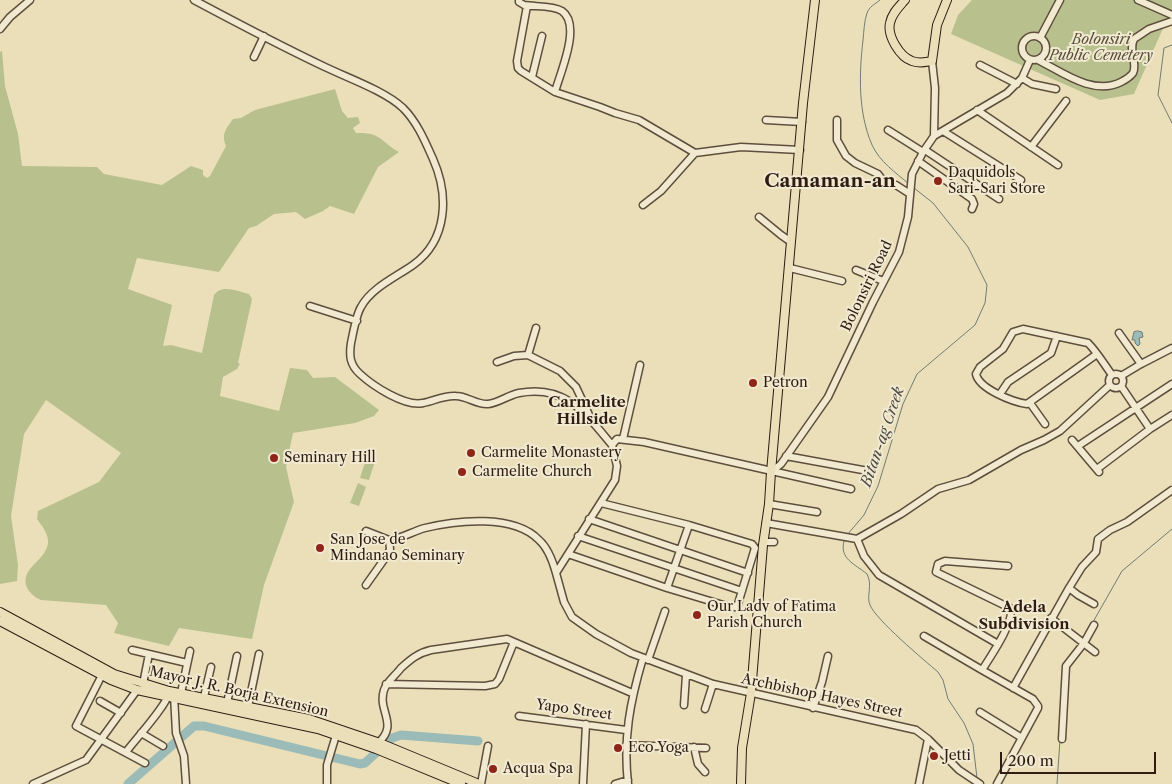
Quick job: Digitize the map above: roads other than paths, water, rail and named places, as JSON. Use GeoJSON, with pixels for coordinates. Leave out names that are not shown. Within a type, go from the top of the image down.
{"type":"FeatureCollection","features":[{"type":"Feature","properties":{"kind":"main road"},"geometry":{"type":"LineString","coordinates":[[741,784],[742,748],[751,693],[763,545],[774,470],[791,242],[815,0]]}},
{"type":"Feature","properties":{"kind":"main road"},"geometry":{"type":"LineString","coordinates":[[905,0],[895,10],[890,20],[892,38],[898,49],[910,61],[921,63],[932,61],[938,25],[947,0]]}},
{"type":"Feature","properties":{"kind":"main road","name":"Mayor J. R. Borja Extension"},"geometry":{"type":"LineString","coordinates":[[1,617],[102,675],[113,677]]}},
{"type":"Feature","properties":{"kind":"main road","name":"Mayor J. R. Borja Extension"},"geometry":{"type":"LineString","coordinates":[[1,617],[113,677],[140,687],[259,712],[309,719],[480,784]]}},
{"type":"Feature","properties":{"kind":"main road","name":"Mayor J. R. Borja Extension"},"geometry":{"type":"LineString","coordinates":[[173,695],[204,697],[248,707],[259,712]]}},
{"type":"Feature","properties":{"kind":"main road","name":"Mayor J. R. Borja Extension"},"geometry":{"type":"LineString","coordinates":[[395,753],[461,784]]}},
{"type":"Feature","properties":{"kind":"street"},"geometry":{"type":"LineString","coordinates":[[0,29],[10,17],[30,0]]}},
{"type":"Feature","properties":{"kind":"street"},"geometry":{"type":"LineString","coordinates":[[194,0],[392,99],[411,117],[438,171],[443,195],[442,218],[438,234],[424,256],[372,294],[361,307],[352,336],[350,354],[352,364],[359,374],[375,386],[412,404],[422,404],[440,398],[455,396],[489,404],[517,393],[552,393],[566,398],[592,421],[612,445],[617,473],[611,487],[556,573]]}},
{"type":"Feature","properties":{"kind":"street"},"geometry":{"type":"LineString","coordinates":[[520,0],[521,4],[527,6],[556,9],[563,12],[569,20],[572,34],[555,92]]}},
{"type":"Feature","properties":{"kind":"street"},"geometry":{"type":"LineString","coordinates":[[1040,38],[1060,0]]}},
{"type":"Feature","properties":{"kind":"street"},"geometry":{"type":"LineString","coordinates":[[1138,0],[1172,15]]}},
{"type":"Feature","properties":{"kind":"street"},"geometry":{"type":"LineString","coordinates":[[527,6],[517,61],[518,68],[555,92],[600,107],[614,114],[639,120],[695,153],[741,147],[800,150]]}},
{"type":"Feature","properties":{"kind":"street"},"geometry":{"type":"LineString","coordinates":[[1038,60],[1044,56],[1046,50],[1045,43],[1040,38],[1030,37],[1023,44],[1024,54],[1030,60],[1038,60],[1091,85],[1106,87],[1117,84],[1127,79],[1133,73],[1131,50],[1134,39],[1149,29],[1172,21]]}},
{"type":"Feature","properties":{"kind":"street"},"geometry":{"type":"LineString","coordinates":[[254,57],[264,36]]}},
{"type":"Feature","properties":{"kind":"street"},"geometry":{"type":"LineString","coordinates":[[532,77],[542,36]]}},
{"type":"Feature","properties":{"kind":"street","name":"Bolonsiri Road"},"geometry":{"type":"LineString","coordinates":[[774,470],[828,397],[902,244],[908,217],[911,180],[924,151],[934,136],[1000,98],[1017,84],[1022,78],[1030,60]]}},
{"type":"Feature","properties":{"kind":"street"},"geometry":{"type":"LineString","coordinates":[[932,61],[935,88],[934,136]]}},
{"type":"Feature","properties":{"kind":"street"},"geometry":{"type":"LineString","coordinates":[[980,65],[1017,84]]}},
{"type":"Feature","properties":{"kind":"street"},"geometry":{"type":"LineString","coordinates":[[1022,78],[1032,84],[1056,88]]}},
{"type":"Feature","properties":{"kind":"street"},"geometry":{"type":"LineString","coordinates":[[1031,147],[1066,101]]}},
{"type":"Feature","properties":{"kind":"street"},"geometry":{"type":"LineString","coordinates":[[977,110],[1058,164]]}},
{"type":"Feature","properties":{"kind":"street"},"geometry":{"type":"LineString","coordinates":[[766,120],[802,122]]}},
{"type":"Feature","properties":{"kind":"street"},"geometry":{"type":"LineString","coordinates":[[837,120],[837,140],[846,156],[855,163],[878,174],[887,183],[896,185],[910,193]]}},
{"type":"Feature","properties":{"kind":"street"},"geometry":{"type":"LineString","coordinates":[[888,130],[999,199]]}},
{"type":"Feature","properties":{"kind":"street"},"geometry":{"type":"LineString","coordinates":[[943,131],[1021,180]]}},
{"type":"Feature","properties":{"kind":"street"},"geometry":{"type":"LineString","coordinates":[[643,205],[661,191],[695,153]]}},
{"type":"Feature","properties":{"kind":"street"},"geometry":{"type":"LineString","coordinates":[[918,161],[972,199],[974,204],[972,209]]}},
{"type":"Feature","properties":{"kind":"street"},"geometry":{"type":"LineString","coordinates":[[759,217],[791,242]]}},
{"type":"Feature","properties":{"kind":"street"},"geometry":{"type":"LineString","coordinates":[[790,268],[842,281]]}},
{"type":"Feature","properties":{"kind":"street"},"geometry":{"type":"LineString","coordinates":[[856,270],[883,281]]}},
{"type":"Feature","properties":{"kind":"street"},"geometry":{"type":"LineString","coordinates":[[310,306],[357,321]]}},
{"type":"Feature","properties":{"kind":"street"},"geometry":{"type":"LineString","coordinates":[[528,355],[536,328]]}},
{"type":"Feature","properties":{"kind":"street"},"geometry":{"type":"LineString","coordinates":[[1098,354],[1030,403],[1023,404],[987,388],[977,378],[976,374],[980,367],[1003,349],[1013,332],[1023,329],[1088,342],[1098,354],[1112,375]]}},
{"type":"Feature","properties":{"kind":"street"},"geometry":{"type":"LineString","coordinates":[[1119,332],[1141,364]]}},
{"type":"Feature","properties":{"kind":"street"},"geometry":{"type":"LineString","coordinates":[[1000,394],[1008,382],[1051,353],[1056,336]]}},
{"type":"Feature","properties":{"kind":"street"},"geometry":{"type":"LineString","coordinates":[[1112,375],[1117,374],[1121,376],[1172,348]]}},
{"type":"Feature","properties":{"kind":"street"},"geometry":{"type":"LineString","coordinates":[[497,362],[514,356],[528,355],[560,371],[572,382],[581,396],[592,421]]}},
{"type":"Feature","properties":{"kind":"street"},"geometry":{"type":"LineString","coordinates":[[623,439],[640,365]]}},
{"type":"Feature","properties":{"kind":"street"},"geometry":{"type":"LineString","coordinates":[[1110,385],[1109,380],[1112,375]]}},
{"type":"Feature","properties":{"kind":"street"},"geometry":{"type":"LineString","coordinates":[[1121,376],[1123,382],[1121,386],[1150,430]]}},
{"type":"Feature","properties":{"kind":"street"},"geometry":{"type":"LineString","coordinates":[[1078,446],[1172,384]]}},
{"type":"Feature","properties":{"kind":"street"},"geometry":{"type":"LineString","coordinates":[[1110,385],[1114,388],[1121,386]]}},
{"type":"Feature","properties":{"kind":"street"},"geometry":{"type":"LineString","coordinates":[[766,522],[854,538],[900,514],[938,489],[969,480],[1021,450],[1060,431],[1110,385]]}},
{"type":"Feature","properties":{"kind":"street"},"geometry":{"type":"LineString","coordinates":[[1030,403],[1045,424]]}},
{"type":"Feature","properties":{"kind":"street"},"geometry":{"type":"LineString","coordinates":[[1072,440],[1098,471],[1172,415]]}},
{"type":"Feature","properties":{"kind":"street"},"geometry":{"type":"LineString","coordinates":[[612,445],[617,439],[644,442],[851,489]]}},
{"type":"Feature","properties":{"kind":"street"},"geometry":{"type":"LineString","coordinates":[[786,456],[868,471]]}},
{"type":"Feature","properties":{"kind":"street"},"geometry":{"type":"LineString","coordinates":[[1013,688],[1069,588],[1082,567],[1096,552],[1096,542],[1101,536],[1127,522],[1172,490]]}},
{"type":"Feature","properties":{"kind":"street"},"geometry":{"type":"LineString","coordinates":[[568,554],[667,588],[734,608],[738,603],[755,548],[752,544],[689,525],[601,503]]}},
{"type":"Feature","properties":{"kind":"street"},"geometry":{"type":"LineString","coordinates":[[769,504],[817,512]]}},
{"type":"Feature","properties":{"kind":"street"},"geometry":{"type":"LineString","coordinates":[[589,519],[748,573]]}},
{"type":"Feature","properties":{"kind":"street","name":"Archbishop Hayes Street"},"geometry":{"type":"LineString","coordinates":[[389,540],[416,530],[458,522],[506,524],[523,529],[540,540],[551,558],[564,602],[572,617],[613,645],[712,684],[921,732],[959,770],[977,782]]}},
{"type":"Feature","properties":{"kind":"street"},"geometry":{"type":"LineString","coordinates":[[667,588],[689,525]]}},
{"type":"Feature","properties":{"kind":"street"},"geometry":{"type":"LineString","coordinates":[[366,531],[389,540],[390,549],[366,585]]}},
{"type":"Feature","properties":{"kind":"street"},"geometry":{"type":"LineString","coordinates":[[578,536],[742,591]]}},
{"type":"Feature","properties":{"kind":"street"},"geometry":{"type":"LineString","coordinates":[[854,538],[864,556],[879,575],[998,644]]}},
{"type":"Feature","properties":{"kind":"street"},"geometry":{"type":"LineString","coordinates":[[763,545],[766,542],[774,542]]}},
{"type":"Feature","properties":{"kind":"street"},"geometry":{"type":"LineString","coordinates":[[982,670],[998,644],[1011,617],[1010,608],[934,572],[938,564],[945,561],[1008,566]]}},
{"type":"Feature","properties":{"kind":"street"},"geometry":{"type":"LineString","coordinates":[[1069,588],[1094,604]]}},
{"type":"Feature","properties":{"kind":"street"},"geometry":{"type":"LineString","coordinates":[[615,784],[628,782],[626,730],[632,693],[665,611]]}},
{"type":"Feature","properties":{"kind":"street"},"geometry":{"type":"LineString","coordinates":[[1052,618],[1095,652]]}},
{"type":"Feature","properties":{"kind":"street"},"geometry":{"type":"LineString","coordinates":[[1062,739],[1066,666],[1094,625]]}},
{"type":"Feature","properties":{"kind":"street"},"geometry":{"type":"LineString","coordinates":[[924,636],[1033,699],[1038,706],[1037,712],[997,784]]}},
{"type":"Feature","properties":{"kind":"street"},"geometry":{"type":"LineString","coordinates":[[377,746],[385,738],[387,730],[388,721],[383,700],[386,684],[411,658],[420,653],[507,640],[632,693]]}},
{"type":"Feature","properties":{"kind":"street"},"geometry":{"type":"LineString","coordinates":[[386,684],[484,686],[495,684],[499,679],[514,642]]}},
{"type":"Feature","properties":{"kind":"street"},"geometry":{"type":"LineString","coordinates":[[132,650],[187,663]]}},
{"type":"Feature","properties":{"kind":"street"},"geometry":{"type":"LineString","coordinates":[[126,752],[173,695],[187,663],[190,651]]}},
{"type":"Feature","properties":{"kind":"street"},"geometry":{"type":"LineString","coordinates":[[32,784],[86,760],[140,687],[150,654]]}},
{"type":"Feature","properties":{"kind":"street"},"geometry":{"type":"LineString","coordinates":[[248,707],[259,654]]}},
{"type":"Feature","properties":{"kind":"street"},"geometry":{"type":"LineString","coordinates":[[227,703],[237,656]]}},
{"type":"Feature","properties":{"kind":"street"},"geometry":{"type":"LineString","coordinates":[[813,708],[828,656]]}},
{"type":"Feature","properties":{"kind":"street"},"geometry":{"type":"LineString","coordinates":[[204,697],[211,667]]}},
{"type":"Feature","properties":{"kind":"street"},"geometry":{"type":"LineString","coordinates":[[102,675],[76,725],[77,728],[126,752],[145,764]]}},
{"type":"Feature","properties":{"kind":"street"},"geometry":{"type":"LineString","coordinates":[[684,705],[686,675]]}},
{"type":"Feature","properties":{"kind":"street"},"geometry":{"type":"LineString","coordinates":[[705,709],[712,684]]}},
{"type":"Feature","properties":{"kind":"street"},"geometry":{"type":"LineString","coordinates":[[173,695],[178,739],[184,756],[186,784]]}},
{"type":"Feature","properties":{"kind":"street"},"geometry":{"type":"LineString","coordinates":[[100,701],[121,713]]}},
{"type":"Feature","properties":{"kind":"street"},"geometry":{"type":"LineString","coordinates":[[980,712],[1022,738]]}},
{"type":"Feature","properties":{"kind":"street","name":"Yapo Street"},"geometry":{"type":"LineString","coordinates":[[518,716],[626,730]]}},
{"type":"Feature","properties":{"kind":"street"},"geometry":{"type":"LineString","coordinates":[[583,784],[586,724]]}},
{"type":"Feature","properties":{"kind":"street"},"geometry":{"type":"LineString","coordinates":[[328,784],[326,774],[337,731]]}},
{"type":"Feature","properties":{"kind":"street"},"geometry":{"type":"LineString","coordinates":[[141,733],[163,746]]}},
{"type":"Feature","properties":{"kind":"street"},"geometry":{"type":"LineString","coordinates":[[919,784],[928,739]]}},
{"type":"Feature","properties":{"kind":"street"},"geometry":{"type":"LineString","coordinates":[[626,745],[706,748]]}},
{"type":"Feature","properties":{"kind":"street"},"geometry":{"type":"LineString","coordinates":[[480,784],[488,746]]}},
{"type":"Feature","properties":{"kind":"street"},"geometry":{"type":"LineString","coordinates":[[694,747],[698,764],[706,772]]}},
{"type":"Feature","properties":{"kind":"water"},"geometry":{"type":"Polygon","coordinates":[[[1134,332],[1142,332],[1143,337],[1139,338],[1140,344],[1138,346],[1135,340],[1132,340],[1134,332]]]}},
{"type":"Feature","properties":{"kind":"waterway","name":"Bitan-ag Creek"},"geometry":{"type":"LineString","coordinates":[[880,0],[869,9],[865,20],[861,67],[864,120],[872,145],[879,157],[909,184]]}},
{"type":"Feature","properties":{"kind":"waterway"},"geometry":{"type":"LineString","coordinates":[[1172,45],[1164,48],[1158,95],[1172,123]]}},
{"type":"Feature","properties":{"kind":"waterway","name":"Bitan-ag Creek"},"geometry":{"type":"LineString","coordinates":[[847,535],[864,515],[878,486],[903,404],[917,374],[975,325],[985,303],[987,285],[968,247],[933,203],[914,188]]}},
{"type":"Feature","properties":{"kind":"waterway"},"geometry":{"type":"LineString","coordinates":[[1093,622],[1122,571],[1172,529]]}},
{"type":"Feature","properties":{"kind":"waterway","name":"Bitan-ag Creek"},"geometry":{"type":"LineString","coordinates":[[844,541],[843,547],[846,557],[867,574],[869,578],[869,602],[874,612],[901,640],[938,672],[943,680],[948,699],[964,723],[973,744],[977,778]]}},
{"type":"Feature","properties":{"kind":"waterway"},"geometry":{"type":"LineString","coordinates":[[128,784],[194,726],[204,726],[360,764],[365,763],[392,738],[401,735],[478,741]]}},
{"type":"Feature","properties":{"kind":"waterway"},"geometry":{"type":"LineString","coordinates":[[1057,784],[1060,740]]}},
{"type":"Feature","properties":{"kind":"place","name":"Daquidols Sari-Sari Store"},"geometry":{"type":"Point","coordinates":[938,181]}},
{"type":"Feature","properties":{"kind":"place","name":"Petron"},"geometry":{"type":"Point","coordinates":[753,383]}},
{"type":"Feature","properties":{"kind":"place","name":"Carmelite Monastery"},"geometry":{"type":"Point","coordinates":[471,453]}},
{"type":"Feature","properties":{"kind":"place","name":"Seminary Hill"},"geometry":{"type":"Point","coordinates":[274,458]}},
{"type":"Feature","properties":{"kind":"place","name":"Carmelite Church"},"geometry":{"type":"Point","coordinates":[462,472]}},
{"type":"Feature","properties":{"kind":"place","name":"San Jose de Mindanao Seminary"},"geometry":{"type":"Point","coordinates":[320,548]}},
{"type":"Feature","properties":{"kind":"place","name":"Our Lady of Fatima Parish Church"},"geometry":{"type":"Point","coordinates":[697,615]}},
{"type":"Feature","properties":{"kind":"place","name":"Eco Yoga"},"geometry":{"type":"Point","coordinates":[618,748]}},
{"type":"Feature","properties":{"kind":"place","name":"Jetti"},"geometry":{"type":"Point","coordinates":[934,756]}},
{"type":"Feature","properties":{"kind":"place","name":"Acqua Spa"},"geometry":{"type":"Point","coordinates":[493,769]}},
{"type":"Feature","properties":{"kind":"district","name":"Camaman-an"},"geometry":{"type":"Point","coordinates":[830,182]}},
{"type":"Feature","properties":{"kind":"district","name":"Carmelite Hillside"},"geometry":{"type":"Point","coordinates":[587,412]}},
{"type":"Feature","properties":{"kind":"district","name":"Adela Subdivision"},"geometry":{"type":"Point","coordinates":[1024,616]}},
{"type":"Feature","properties":{"kind":"park label","name":"Bolonsiri Public Cemetery"},"geometry":{"type":"Point","coordinates":[1101,48]}}]}
